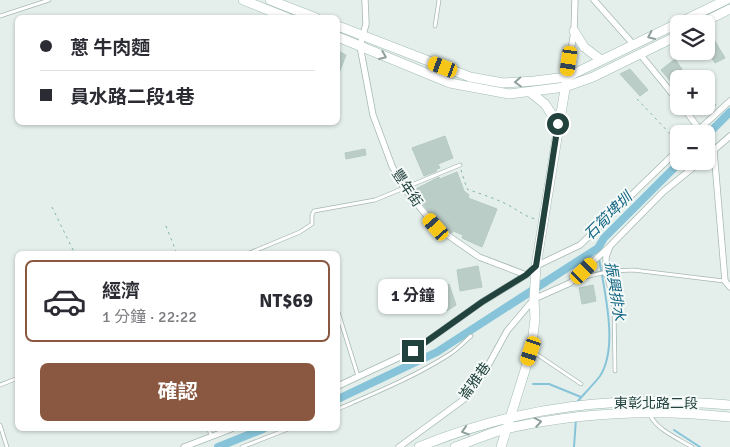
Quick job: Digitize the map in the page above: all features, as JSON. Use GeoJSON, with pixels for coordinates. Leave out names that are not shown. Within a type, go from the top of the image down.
{"type":"FeatureCollection","features":[{"type":"Feature","properties":{"kind":"street"},"geometry":{"type":"LineString","coordinates":[[244,0],[281,15]]}},
{"type":"Feature","properties":{"kind":"street"},"geometry":{"type":"LineString","coordinates":[[270,0],[308,15]]}},
{"type":"Feature","properties":{"kind":"street"},"geometry":{"type":"LineString","coordinates":[[360,46],[366,24],[365,0]]}},
{"type":"Feature","properties":{"kind":"street"},"geometry":{"type":"LineString","coordinates":[[501,447],[531,351],[536,318],[534,299],[536,266],[574,30],[575,0]]}},
{"type":"Feature","properties":{"kind":"street"},"geometry":{"type":"LineString","coordinates":[[594,0],[633,44]]}},
{"type":"Feature","properties":{"kind":"street"},"geometry":{"type":"LineString","coordinates":[[340,27],[470,77],[503,83],[567,77],[726,0]]}},
{"type":"Feature","properties":{"kind":"street"},"geometry":{"type":"LineString","coordinates":[[715,16],[730,9]]}},
{"type":"Feature","properties":{"kind":"street"},"geometry":{"type":"LineString","coordinates":[[574,30],[584,47],[601,60]]}},
{"type":"Feature","properties":{"kind":"street"},"geometry":{"type":"LineString","coordinates":[[340,38],[450,83],[510,94],[565,87],[593,77],[670,39]]}},
{"type":"Feature","properties":{"kind":"street","name":"豐年街"},"geometry":{"type":"LineString","coordinates":[[360,46],[373,115],[392,166],[404,188],[436,227],[479,257],[526,275]]}},
{"type":"Feature","properties":{"kind":"street"},"geometry":{"type":"LineString","coordinates":[[640,54],[670,91]]}},
{"type":"Feature","properties":{"kind":"street"},"geometry":{"type":"LineString","coordinates":[[530,92],[545,104],[558,124]]}},
{"type":"Feature","properties":{"kind":"street"},"geometry":{"type":"LineString","coordinates":[[707,125],[730,101]]}},
{"type":"Feature","properties":{"kind":"street"},"geometry":{"type":"LineString","coordinates":[[689,115],[696,125]]}},
{"type":"Feature","properties":{"kind":"street"},"geometry":{"type":"LineString","coordinates":[[715,150],[730,136]]}},
{"type":"Feature","properties":{"kind":"street"},"geometry":{"type":"LineString","coordinates":[[340,385],[413,351],[482,302],[526,275],[536,266],[580,245],[670,158]]}},
{"type":"Feature","properties":{"kind":"street"},"geometry":{"type":"LineString","coordinates":[[715,163],[725,281],[730,287]]}},
{"type":"Feature","properties":{"kind":"street"},"geometry":{"type":"LineString","coordinates":[[534,299],[585,274],[663,192],[691,170]]}},
{"type":"Feature","properties":{"kind":"street"},"geometry":{"type":"LineString","coordinates":[[606,274],[606,257],[610,246]]}},
{"type":"Feature","properties":{"kind":"street","name":"崙雅巷"},"geometry":{"type":"LineString","coordinates":[[399,447],[463,400],[484,373],[507,331],[534,299]]}},
{"type":"Feature","properties":{"kind":"street","name":"東彰北路二段"},"geometry":{"type":"LineString","coordinates":[[510,417],[569,406],[650,401],[687,401],[730,405]]}},
{"type":"Feature","properties":{"kind":"street","name":"東彰北路二段"},"geometry":{"type":"LineString","coordinates":[[507,428],[585,416],[649,412],[730,417]]}},
{"type":"Feature","properties":{"kind":"street"},"geometry":{"type":"LineString","coordinates":[[420,447],[442,438],[510,417]]}},
{"type":"Feature","properties":{"kind":"street"},"geometry":{"type":"LineString","coordinates":[[455,447],[507,428]]}},
{"type":"Feature","properties":{"kind":"street"},"geometry":{"type":"LineString","coordinates":[[184,447],[226,431]]}},
{"type":"Feature","properties":{"kind":"lane"},"geometry":{"type":"LineString","coordinates":[[0,16],[49,0]]}},
{"type":"Feature","properties":{"kind":"lane"},"geometry":{"type":"LineString","coordinates":[[435,26],[439,0]]}},
{"type":"Feature","properties":{"kind":"lane"},"geometry":{"type":"LineString","coordinates":[[254,251],[300,232],[312,224],[314,211],[375,200],[460,165]]}},
{"type":"Feature","properties":{"kind":"lane"},"geometry":{"type":"LineString","coordinates":[[585,274],[606,274],[620,270],[633,270],[725,281]]}},
{"type":"Feature","properties":{"kind":"lane"},"geometry":{"type":"LineString","coordinates":[[606,274],[614,307],[615,371]]}},
{"type":"Feature","properties":{"kind":"lane"},"geometry":{"type":"LineString","coordinates":[[340,318],[358,376]]}},
{"type":"Feature","properties":{"kind":"lane"},"geometry":{"type":"LineString","coordinates":[[340,408],[374,394],[451,353],[471,336]]}},
{"type":"Feature","properties":{"kind":"lane"},"geometry":{"type":"LineString","coordinates":[[531,351],[581,384]]}},
{"type":"Feature","properties":{"kind":"lane"},"geometry":{"type":"LineString","coordinates":[[0,386],[15,379]]}},
{"type":"Feature","properties":{"kind":"lane"},"geometry":{"type":"LineString","coordinates":[[649,412],[650,417],[656,423],[692,447]]}},
{"type":"Feature","properties":{"kind":"lane"},"geometry":{"type":"LineString","coordinates":[[0,425],[8,447]]}},
{"type":"Feature","properties":{"kind":"lane"},"geometry":{"type":"LineString","coordinates":[[210,431],[212,436]]}},
{"type":"Feature","properties":{"kind":"lane"},"geometry":{"type":"LineString","coordinates":[[242,447],[283,431]]}},
{"type":"Feature","properties":{"kind":"path"},"geometry":{"type":"LineString","coordinates":[[637,99],[670,133]]}},
{"type":"Feature","properties":{"kind":"path"},"geometry":{"type":"LineString","coordinates":[[460,165],[466,189],[506,204],[520,211],[527,218],[543,221]]}},
{"type":"Feature","properties":{"kind":"path"},"geometry":{"type":"LineString","coordinates":[[52,207],[74,251]]}},
{"type":"Feature","properties":{"kind":"path"},"geometry":{"type":"LineString","coordinates":[[166,226],[176,251]]}},
{"type":"Feature","properties":{"kind":"building"},"geometry":{"type":"Polygon","coordinates":[[[715,41],[725,58],[715,63],[713,60],[715,60],[715,41]]]}},
{"type":"Feature","properties":{"kind":"building"},"geometry":{"type":"Polygon","coordinates":[[[340,52],[346,55],[340,71],[340,52]]]}},
{"type":"Feature","properties":{"kind":"building"},"geometry":{"type":"Polygon","coordinates":[[[676,60],[682,70],[670,70],[670,80],[661,70],[676,60]]]}},
{"type":"Feature","properties":{"kind":"building"},"geometry":{"type":"Polygon","coordinates":[[[630,69],[648,90],[640,96],[620,74],[630,69]]]}},
{"type":"Feature","properties":{"kind":"building"},"geometry":{"type":"Polygon","coordinates":[[[445,136],[453,158],[438,164],[440,168],[436,169],[437,171],[424,176],[412,148],[445,136]]]}},
{"type":"Feature","properties":{"kind":"building"},"geometry":{"type":"Polygon","coordinates":[[[365,149],[366,155],[346,159],[345,153],[365,149]]]}},
{"type":"Feature","properties":{"kind":"building"},"geometry":{"type":"Polygon","coordinates":[[[457,172],[464,191],[469,195],[468,198],[497,209],[482,247],[462,238],[463,235],[453,231],[452,233],[439,224],[418,198],[421,195],[416,189],[439,177],[440,179],[457,172]]]}},
{"type":"Feature","properties":{"kind":"building"},"geometry":{"type":"Polygon","coordinates":[[[478,266],[482,287],[460,291],[457,270],[478,266]]]}},
{"type":"Feature","properties":{"kind":"building"},"geometry":{"type":"Polygon","coordinates":[[[449,284],[456,305],[447,311],[440,295],[445,292],[443,288],[449,284]]]}},
{"type":"Feature","properties":{"kind":"building"},"geometry":{"type":"Polygon","coordinates":[[[593,285],[596,301],[582,304],[579,288],[593,285]]]}},
{"type":"Feature","properties":{"kind":"waterway","name":"石筍埤圳"},"geometry":{"type":"LineString","coordinates":[[715,127],[730,112]]}},
{"type":"Feature","properties":{"kind":"waterway","name":"石筍埤圳"},"geometry":{"type":"LineString","coordinates":[[340,398],[437,352],[598,248],[604,238],[672,170]]}},
{"type":"Feature","properties":{"kind":"waterway","name":"振興排水"},"geometry":{"type":"LineString","coordinates":[[598,248],[598,253]]}},
{"type":"Feature","properties":{"kind":"waterway","name":"振興排水"},"geometry":{"type":"LineString","coordinates":[[577,402],[600,376],[606,364],[609,350],[607,302],[599,258]]}},
{"type":"Feature","properties":{"kind":"waterway"},"geometry":{"type":"LineString","coordinates":[[533,384],[549,384],[581,397]]}},
{"type":"Feature","properties":{"kind":"waterway","name":"振興排水"},"geometry":{"type":"LineString","coordinates":[[574,447],[576,419]]}},
{"type":"Feature","properties":{"kind":"waterway"},"geometry":{"type":"LineString","coordinates":[[674,430],[700,447]]}},
{"type":"Feature","properties":{"kind":"waterway","name":"石筍埤圳"},"geometry":{"type":"LineString","coordinates":[[218,447],[258,431]]}},
{"type":"Feature","properties":{"kind":"route"},"geometry":{"type":"LineString","coordinates":[[413,351],[482,302],[526,275],[536,266],[558,124]]}}]}
